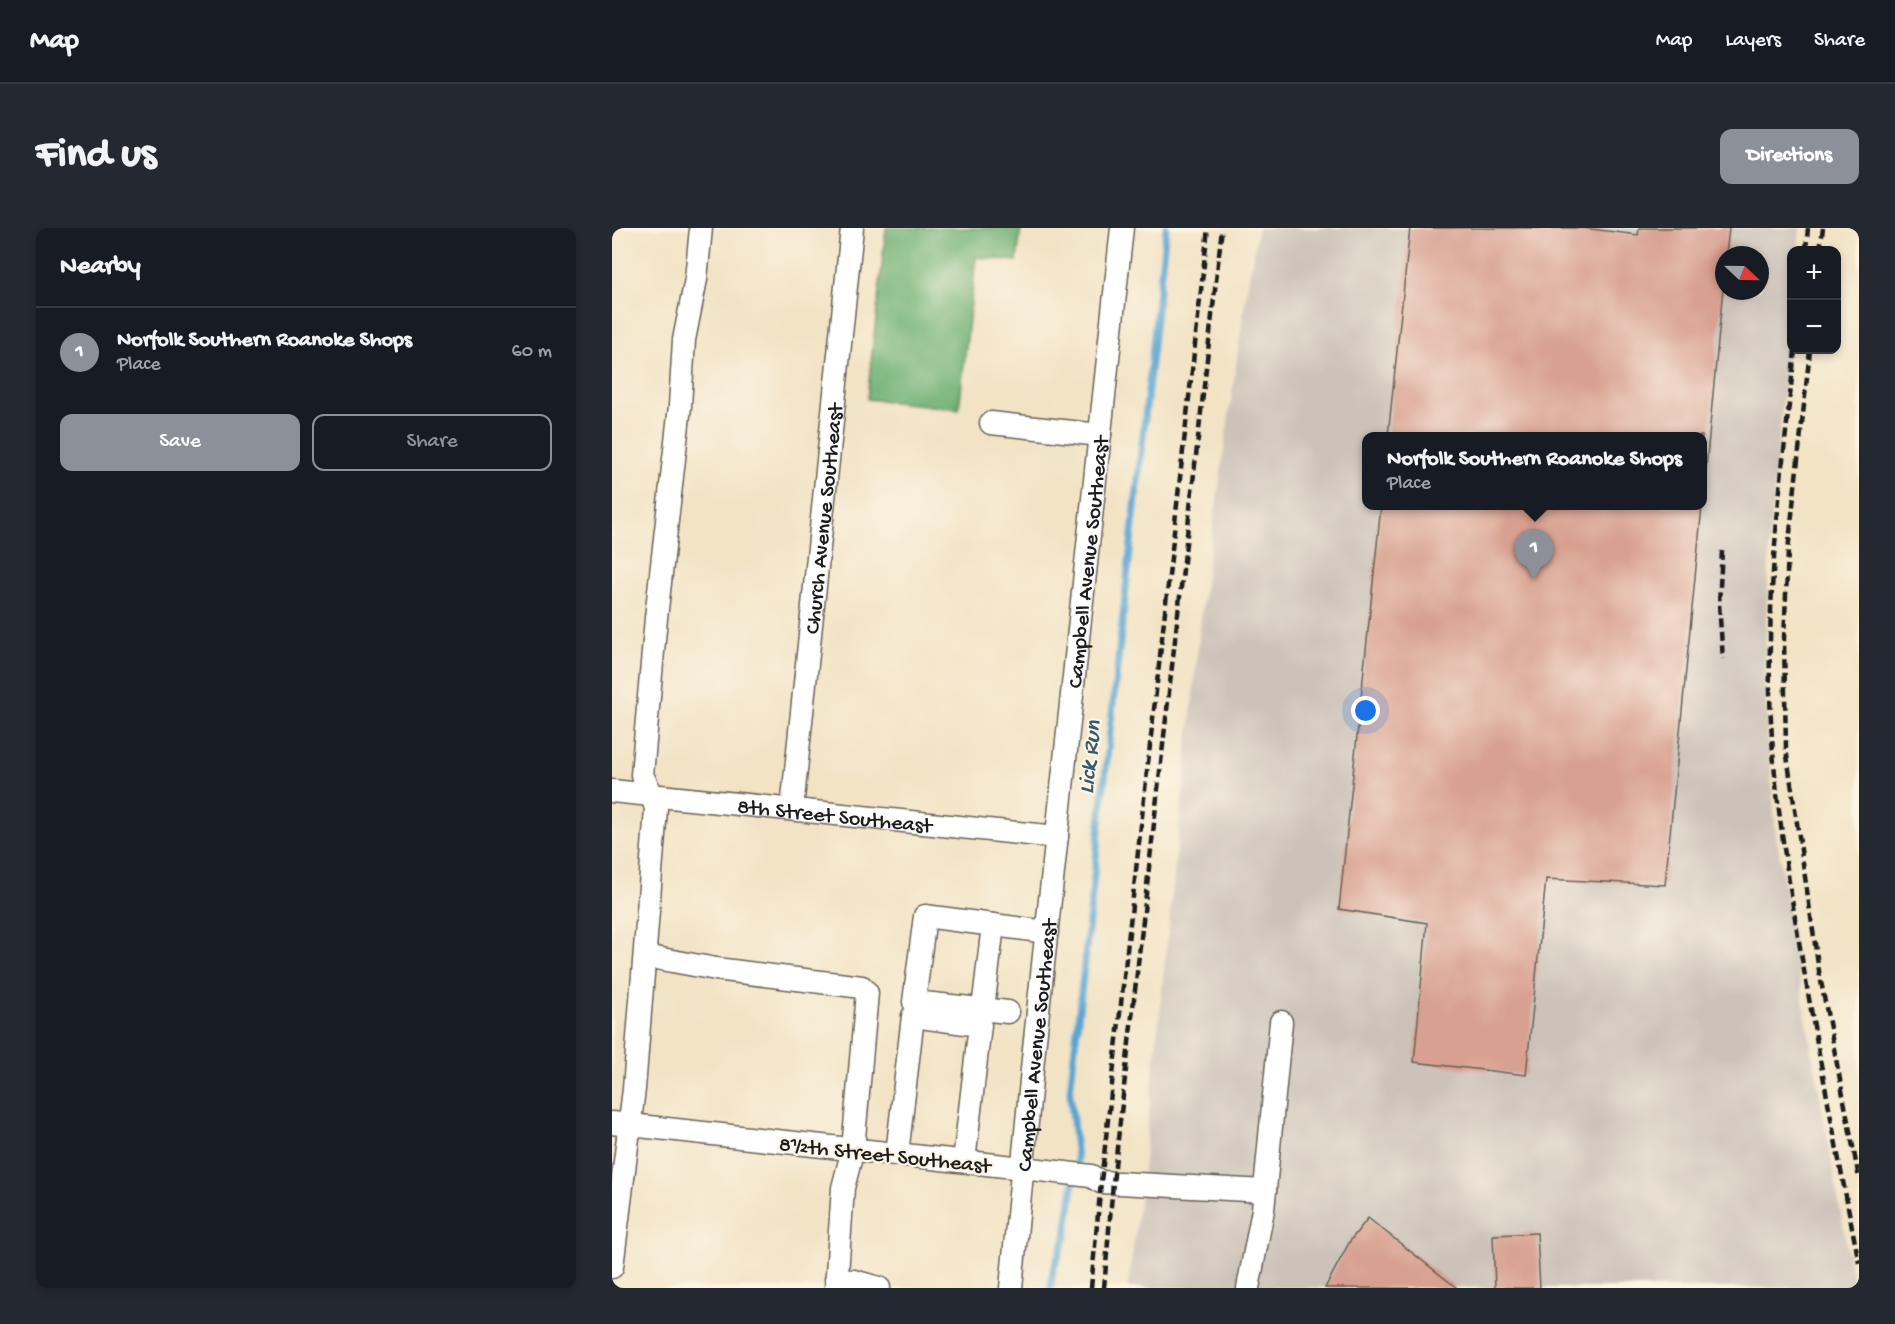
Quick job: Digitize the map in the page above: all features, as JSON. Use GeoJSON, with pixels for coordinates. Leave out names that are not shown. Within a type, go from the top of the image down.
{"type":"FeatureCollection","features":[{"type":"Feature","properties":{"kind":"street"},"geometry":{"type":"LineString","coordinates":[[612,1267],[621,1124],[645,956],[657,809],[642,775],[656,618],[680,406],[684,340],[696,279],[701,228]]}},
{"type":"Feature","properties":{"kind":"street","name":"Church Avenue Southeast"},"geometry":{"type":"LineString","coordinates":[[792,809],[852,228]]}},
{"type":"Feature","properties":{"kind":"street","name":"Campbell Avenue Southeast"},"geometry":{"type":"LineString","coordinates":[[1011,1288],[1122,228]]}},
{"type":"Feature","properties":{"kind":"street"},"geometry":{"type":"LineString","coordinates":[[991,423],[1100,435]]}},
{"type":"Feature","properties":{"kind":"street","name":"8th Street Southeast"},"geometry":{"type":"LineString","coordinates":[[612,791],[1057,837]]}},
{"type":"Feature","properties":{"kind":"street"},"geometry":{"type":"LineString","coordinates":[[1008,1012],[914,1002],[925,916],[1047,932]]}},
{"type":"Feature","properties":{"kind":"street"},"geometry":{"type":"LineString","coordinates":[[983,1009],[993,925]]}},
{"type":"Feature","properties":{"kind":"street"},"geometry":{"type":"LineString","coordinates":[[645,956],[716,969],[862,987],[867,993],[853,1149],[843,1188],[836,1284],[854,1281],[879,1288]]}},
{"type":"Feature","properties":{"kind":"street"},"geometry":{"type":"LineString","coordinates":[[897,1154],[913,1016],[980,1025],[964,1161]]}},
{"type":"Feature","properties":{"kind":"street"},"geometry":{"type":"LineString","coordinates":[[1248,1288],[1263,1210],[1281,1022]]}},
{"type":"Feature","properties":{"kind":"street","name":"8½th Street Southeast"},"geometry":{"type":"LineString","coordinates":[[621,1124],[1091,1176],[1107,1183],[1265,1191]]}},
{"type":"Feature","properties":{"kind":"shaded area"},"geometry":{"type":"Polygon","coordinates":[[[1258,228],[1800,228],[1798,246],[1787,246],[1787,354],[1770,532],[1764,677],[1775,827],[1854,1288],[1128,1288],[1143,1171],[1204,591],[1245,302],[1258,228]]]}},
{"type":"Feature","properties":{"kind":"green space"},"geometry":{"type":"Polygon","coordinates":[[[886,228],[1021,228],[1017,261],[976,257],[959,409],[867,399],[886,228]]]}},
{"type":"Feature","properties":{"kind":"building"},"geometry":{"type":"Polygon","coordinates":[[[1410,228],[1583,228],[1638,235],[1639,228],[1729,228],[1727,246],[1715,246],[1715,300],[1722,300],[1707,457],[1707,432],[1388,432],[1410,228]]]}},
{"type":"Feature","properties":{"kind":"building"},"geometry":{"type":"Polygon","coordinates":[[[1381,510],[1702,510],[1665,885],[1546,879],[1526,1075],[1414,1062],[1427,923],[1339,909],[1381,510]]]}},
{"type":"Feature","properties":{"kind":"building"},"geometry":{"type":"Polygon","coordinates":[[[1368,1218],[1457,1288],[1325,1288],[1350,1241],[1368,1218]]]}},
{"type":"Feature","properties":{"kind":"building"},"geometry":{"type":"Polygon","coordinates":[[[1537,1233],[1540,1288],[1495,1288],[1493,1235],[1537,1233]]]}},
{"type":"Feature","properties":{"kind":"waterway","name":"Lick Run"},"geometry":{"type":"LineString","coordinates":[[1051,1288],[1053,1270],[1066,1236],[1077,1159],[1070,1092],[1166,228]]}},
{"type":"Feature","properties":{"kind":"railway"},"geometry":{"type":"LineString","coordinates":[[1091,1288],[1208,228]]}},
{"type":"Feature","properties":{"kind":"railway"},"geometry":{"type":"LineString","coordinates":[[1104,1288],[1113,1183],[1222,228]]}},
{"type":"Feature","properties":{"kind":"railway"},"geometry":{"type":"LineString","coordinates":[[1806,246],[1808,228]]}},
{"type":"Feature","properties":{"kind":"railway"},"geometry":{"type":"LineString","coordinates":[[1821,246],[1823,228]]}},
{"type":"Feature","properties":{"kind":"railway"},"geometry":{"type":"LineString","coordinates":[[1795,354],[1771,600],[1770,701],[1773,751],[1782,836],[1795,920],[1859,1263]]}},
{"type":"Feature","properties":{"kind":"railway"},"geometry":{"type":"LineString","coordinates":[[1810,354],[1788,551],[1784,639],[1786,749],[1819,971],[1859,1178]]}},
{"type":"Feature","properties":{"kind":"railway"},"geometry":{"type":"LineString","coordinates":[[1722,551],[1719,604],[1723,659]]}},
{"type":"Feature","properties":{"kind":"place","name":"Norfolk Southern Roanoke Shops"},"geometry":{"type":"Point","coordinates":[1534,579]}}]}
